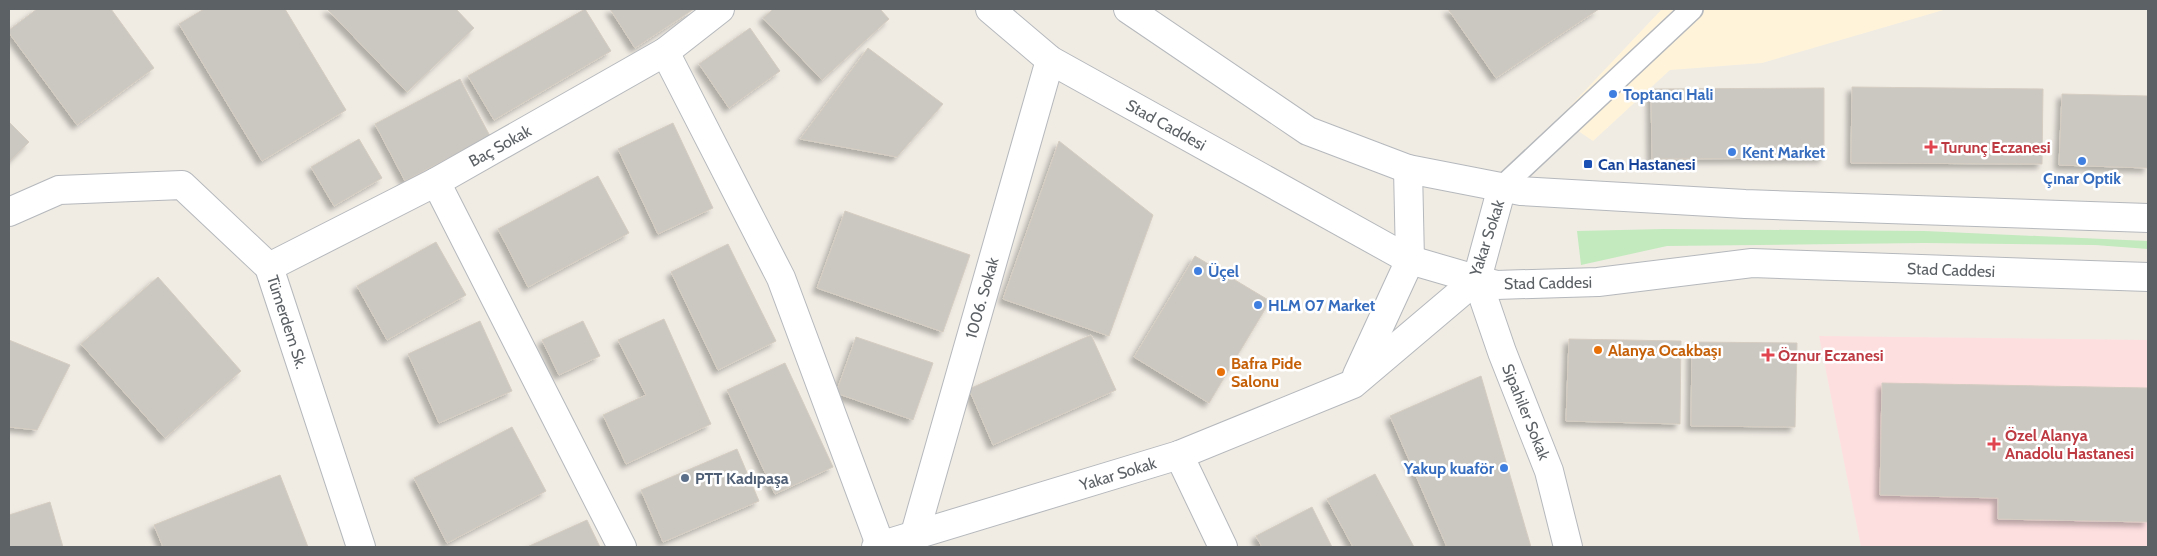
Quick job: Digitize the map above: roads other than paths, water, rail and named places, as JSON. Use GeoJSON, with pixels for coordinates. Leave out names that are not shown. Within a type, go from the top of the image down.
{"type":"FeatureCollection","features":[{"type":"Feature","properties":{"kind":"street","name":"Baç Sokak"},"geometry":{"type":"LineString","coordinates":[[269,267],[436,182],[666,52],[720,9]]}},
{"type":"Feature","properties":{"kind":"street"},"geometry":{"type":"LineString","coordinates":[[1128,9],[1308,131],[1408,169],[1521,191],[1745,204],[2148,218]]}},
{"type":"Feature","properties":{"kind":"street","name":"Stad Caddesi"},"geometry":{"type":"LineString","coordinates":[[1005,13],[1050,60],[1410,260],[1496,285],[1598,282],[1752,263],[2148,277]]}},
{"type":"Feature","properties":{"kind":"street"},"geometry":{"type":"LineString","coordinates":[[666,52],[781,278],[879,547]]}},
{"type":"Feature","properties":{"kind":"street","name":"1006. Sokak"},"geometry":{"type":"LineString","coordinates":[[914,537],[1050,60]]}},
{"type":"Feature","properties":{"kind":"street"},"geometry":{"type":"LineString","coordinates":[[1353,384],[1410,260],[1408,169]]}},
{"type":"Feature","properties":{"kind":"street"},"geometry":{"type":"LineString","coordinates":[[436,182],[622,547]]}},
{"type":"Feature","properties":{"kind":"street","name":"Tümerdem Sk."},"geometry":{"type":"LineString","coordinates":[[9,212],[59,190],[182,185],[269,267],[361,547]]}},
{"type":"Feature","properties":{"kind":"street","name":"Yakar Sokak"},"geometry":{"type":"LineString","coordinates":[[879,547],[1179,455],[1353,384],[1477,279],[1502,188]]}},
{"type":"Feature","properties":{"kind":"street","name":"Sipahiler Sokak"},"geometry":{"type":"LineString","coordinates":[[1477,279],[1502,352],[1550,471],[1568,547]]}},
{"type":"Feature","properties":{"kind":"street"},"geometry":{"type":"LineString","coordinates":[[1179,455],[1223,547]]}},
{"type":"Feature","properties":{"kind":"lane"},"geometry":{"type":"LineString","coordinates":[[1502,188],[1692,9]]}},
{"type":"Feature","properties":{"kind":"place","name":"Toptancı Hali"},"geometry":{"type":"Point","coordinates":[1613,94]}},
{"type":"Feature","properties":{"kind":"place","name":"Turunç Eczanesi"},"geometry":{"type":"Point","coordinates":[1931,147]}},
{"type":"Feature","properties":{"kind":"place","name":"Kent Market"},"geometry":{"type":"Point","coordinates":[1732,152]}},
{"type":"Feature","properties":{"kind":"place","name":"Çınar Optik"},"geometry":{"type":"Point","coordinates":[2082,161]}},
{"type":"Feature","properties":{"kind":"place","name":"Can Hastanesi"},"geometry":{"type":"Point","coordinates":[1588,164]}},
{"type":"Feature","properties":{"kind":"place","name":"Üçel"},"geometry":{"type":"Point","coordinates":[1198,271]}},
{"type":"Feature","properties":{"kind":"place","name":"HLM 07 Market"},"geometry":{"type":"Point","coordinates":[1258,305]}},
{"type":"Feature","properties":{"kind":"place","name":"Alanya Ocakbaşı"},"geometry":{"type":"Point","coordinates":[1598,350]}},
{"type":"Feature","properties":{"kind":"place","name":"Öznur Eczanesi"},"geometry":{"type":"Point","coordinates":[1768,355]}},
{"type":"Feature","properties":{"kind":"place","name":"Bafra Pide Salonu"},"geometry":{"type":"Point","coordinates":[1221,372]}},
{"type":"Feature","properties":{"kind":"place","name":"Özel Alanya Anadolu Hastanesi"},"geometry":{"type":"Point","coordinates":[1994,444]}},
{"type":"Feature","properties":{"kind":"place","name":"Yakup kuaför"},"geometry":{"type":"Point","coordinates":[1504,468]}},
{"type":"Feature","properties":{"kind":"place","name":"PTT Kadıpaşa"},"geometry":{"type":"Point","coordinates":[685,478]}}]}
